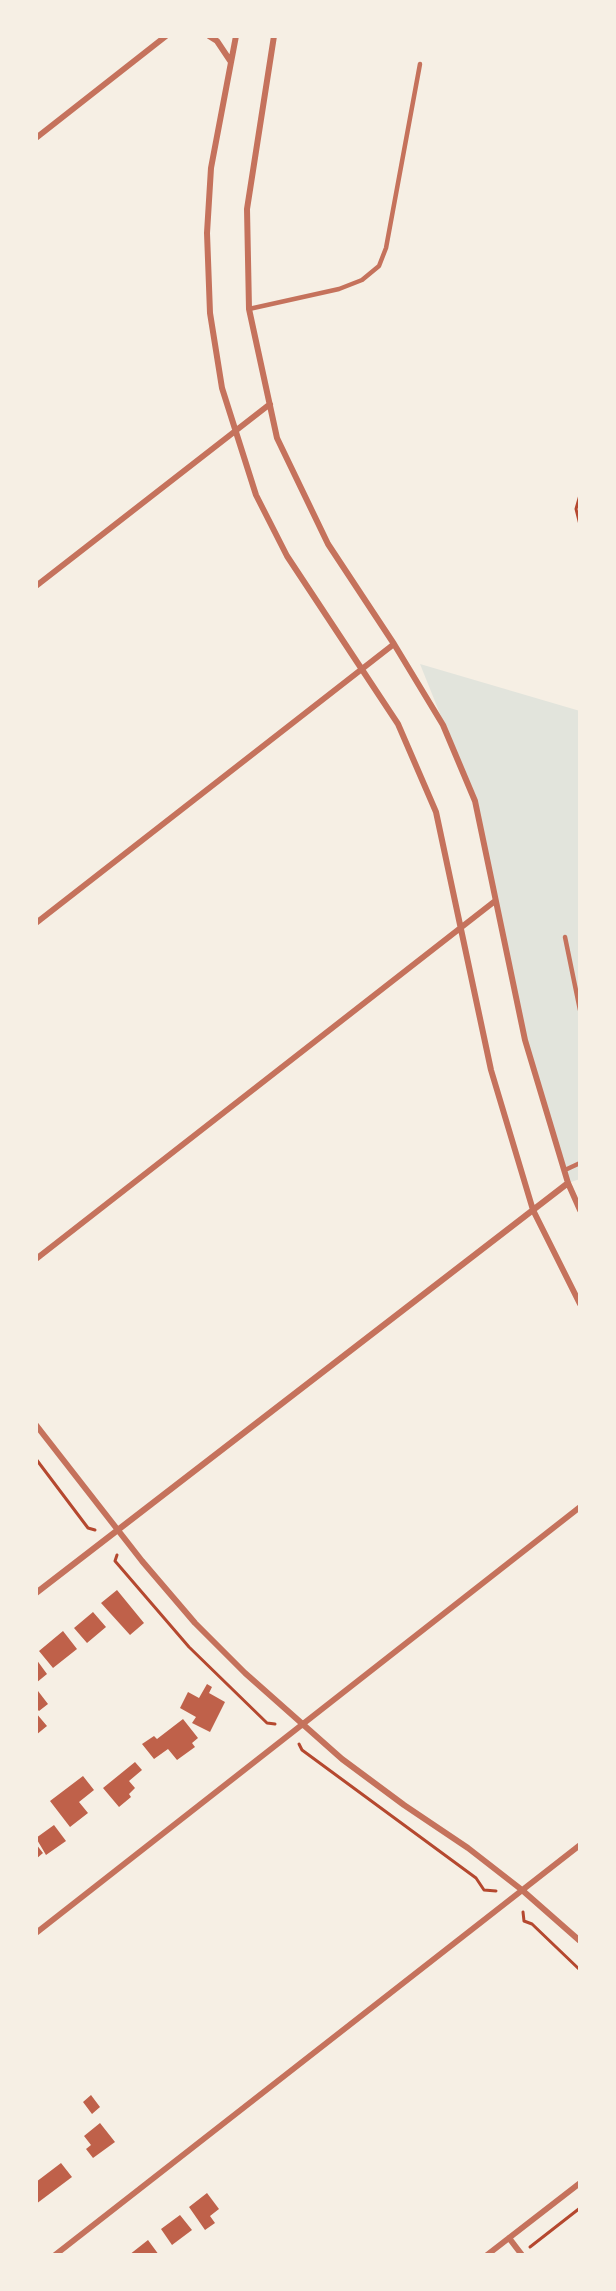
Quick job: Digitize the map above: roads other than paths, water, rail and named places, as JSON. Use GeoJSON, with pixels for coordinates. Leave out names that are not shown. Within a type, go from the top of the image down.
{"type":"FeatureCollection","features":[{"type":"Feature","properties":{"kind":"street"},"geometry":{"type":"LineString","coordinates":[[36,138],[166,36]]}},
{"type":"Feature","properties":{"kind":"street"},"geometry":{"type":"LineString","coordinates":[[209,36],[217,41],[231,62]]}},
{"type":"Feature","properties":{"kind":"street"},"geometry":{"type":"LineString","coordinates":[[236,36],[212,168],[207,233],[210,313],[222,388],[256,495],[286,556],[398,724],[436,812],[491,1070],[533,1210],[580,1304]]}},
{"type":"Feature","properties":{"kind":"street"},"geometry":{"type":"LineString","coordinates":[[274,36],[247,209],[249,309],[277,438],[328,544],[394,644],[443,725],[476,801],[525,1040],[568,1183],[580,1210]]}},
{"type":"Feature","properties":{"kind":"street"},"geometry":{"type":"LineString","coordinates":[[36,586],[270,404]]}},
{"type":"Feature","properties":{"kind":"street"},"geometry":{"type":"LineString","coordinates":[[36,922],[394,644]]}},
{"type":"Feature","properties":{"kind":"street"},"geometry":{"type":"LineString","coordinates":[[36,1259],[495,901]]}},
{"type":"Feature","properties":{"kind":"street"},"geometry":{"type":"LineString","coordinates":[[36,1593],[568,1183]]}},
{"type":"Feature","properties":{"kind":"street"},"geometry":{"type":"LineString","coordinates":[[36,1425],[117,1529],[195,1623],[301,1725],[404,1805],[468,1848],[522,1890],[580,1941]]}},
{"type":"Feature","properties":{"kind":"street"},"geometry":{"type":"LineString","coordinates":[[36,1933],[580,1507]]}},
{"type":"Feature","properties":{"kind":"street"},"geometry":{"type":"LineString","coordinates":[[55,2255],[580,1845]]}},
{"type":"Feature","properties":{"kind":"street"},"geometry":{"type":"LineString","coordinates":[[487,2255],[580,2183]]}},
{"type":"Feature","properties":{"kind":"street"},"geometry":{"type":"LineString","coordinates":[[509,2238],[522,2255]]}},
{"type":"Feature","properties":{"kind":"lane"},"geometry":{"type":"LineString","coordinates":[[249,309],[339,289],[362,280],[379,266],[386,248],[420,64]]}},
{"type":"Feature","properties":{"kind":"lane"},"geometry":{"type":"LineString","coordinates":[[565,937],[580,1010]]}},
{"type":"Feature","properties":{"kind":"lane"},"geometry":{"type":"LineString","coordinates":[[564,1170],[580,1163]]}}]}
